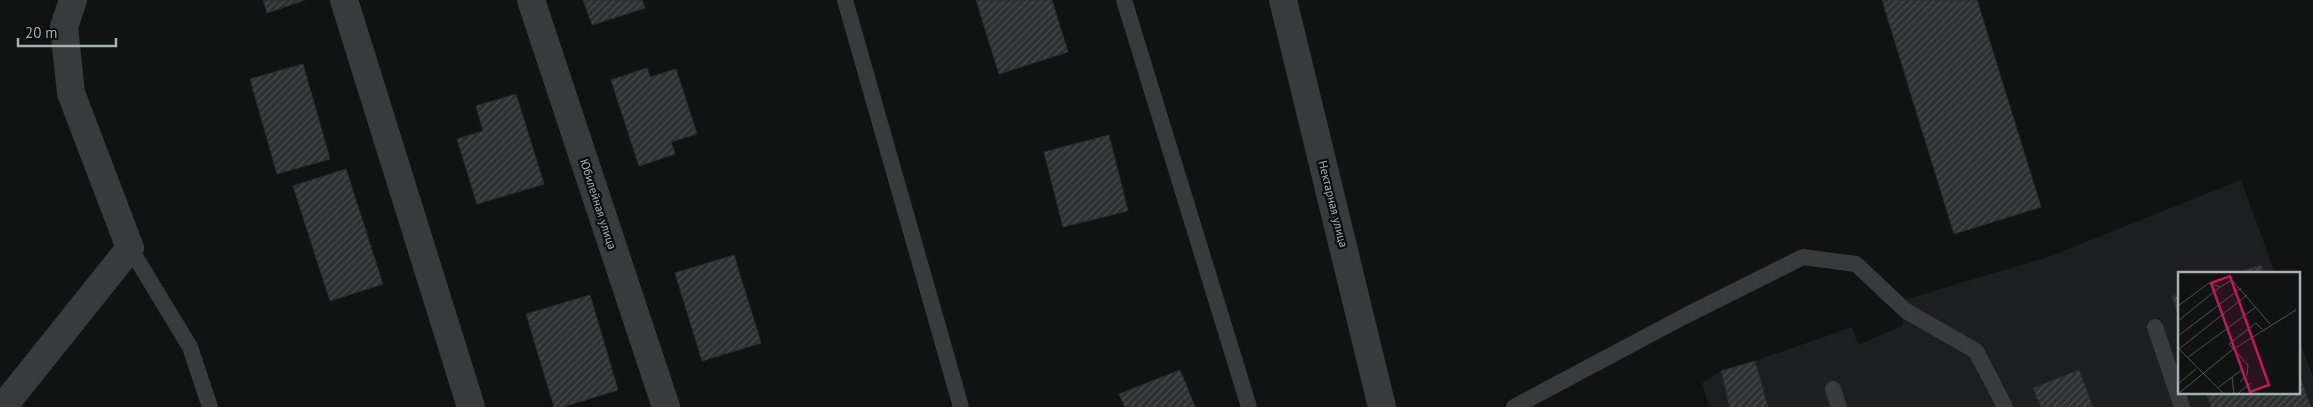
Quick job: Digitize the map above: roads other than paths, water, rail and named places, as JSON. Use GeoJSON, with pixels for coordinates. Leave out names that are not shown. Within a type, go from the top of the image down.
{"type":"FeatureCollection","features":[{"type":"Feature","properties":{"kind":"street"},"geometry":{"type":"LineString","coordinates":[[3,407],[130,248],[71,93],[64,27],[73,0]]}},
{"type":"Feature","properties":{"kind":"street"},"geometry":{"type":"LineString","coordinates":[[344,0],[472,407]]}},
{"type":"Feature","properties":{"kind":"street","name":"Юбилейная улица"},"geometry":{"type":"LineString","coordinates":[[531,0],[666,407]]}},
{"type":"Feature","properties":{"kind":"street","name":"Нектарная улица"},"geometry":{"type":"LineString","coordinates":[[1283,0],[1382,407]]}},
{"type":"Feature","properties":{"kind":"lane"},"geometry":{"type":"LineString","coordinates":[[845,0],[961,407]]}},
{"type":"Feature","properties":{"kind":"lane"},"geometry":{"type":"LineString","coordinates":[[1124,0],[1249,407]]}},
{"type":"Feature","properties":{"kind":"lane"},"geometry":{"type":"LineString","coordinates":[[130,248],[190,347],[210,407]]}},
{"type":"Feature","properties":{"kind":"lane"},"geometry":{"type":"LineString","coordinates":[[1514,407],[1685,316],[1803,257],[1856,264],[1906,311],[1976,351],[2005,407]]}},
{"type":"Feature","properties":{"kind":"lane"},"geometry":{"type":"LineString","coordinates":[[2155,327],[2182,407]]}},
{"type":"Feature","properties":{"kind":"lane"},"geometry":{"type":"LineString","coordinates":[[1833,389],[1838,407]]}}]}
